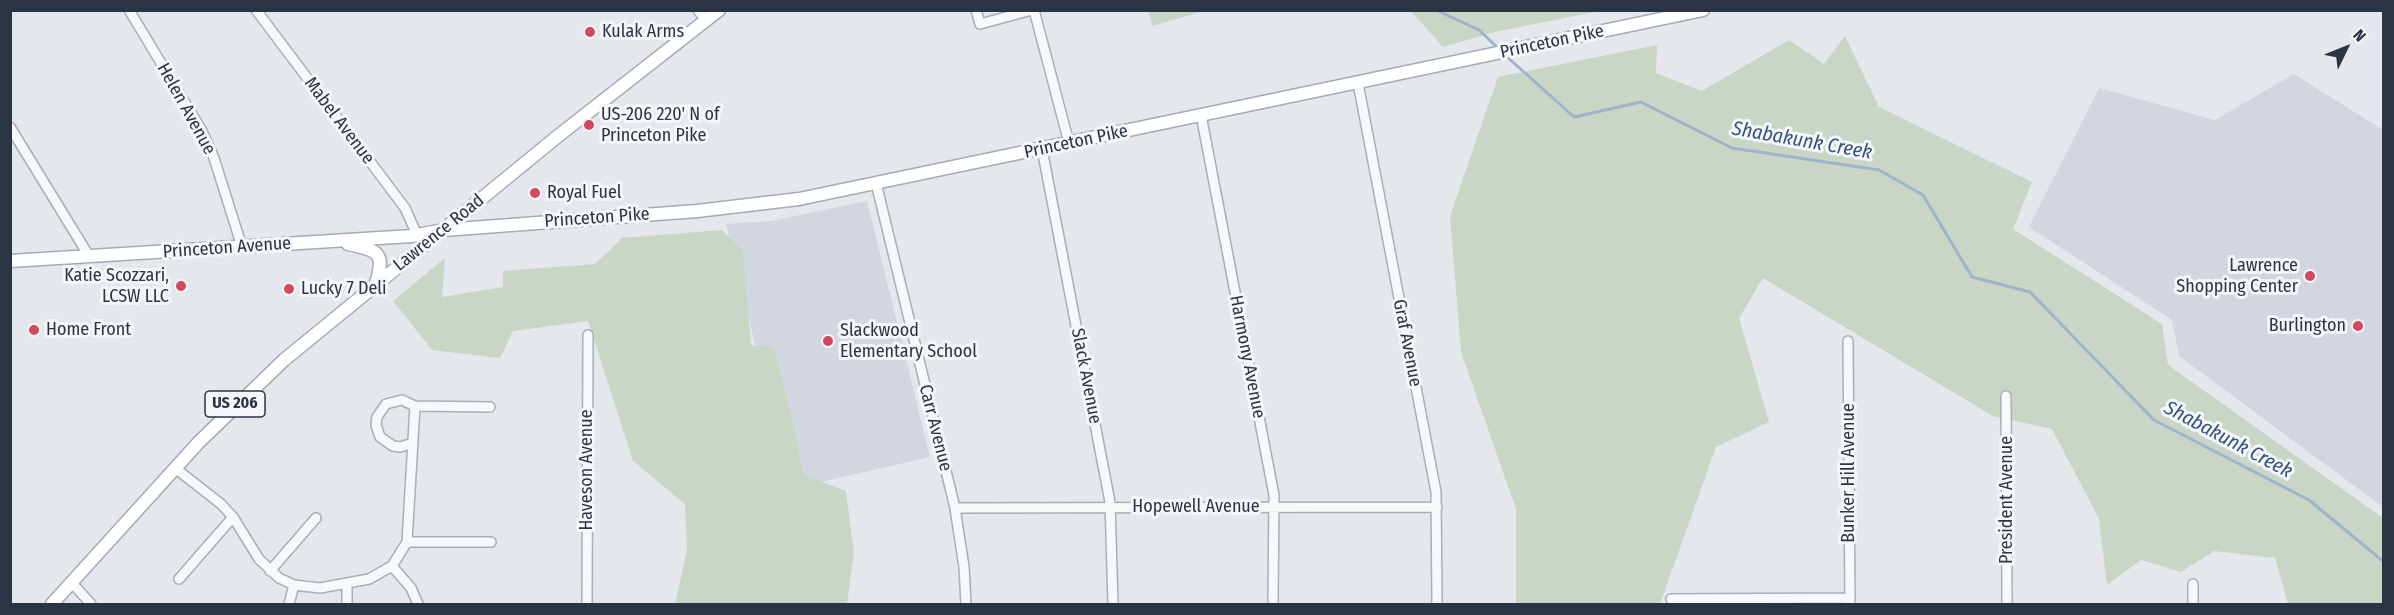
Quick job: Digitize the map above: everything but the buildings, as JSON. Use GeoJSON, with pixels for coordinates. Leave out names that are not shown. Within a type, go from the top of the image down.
{"type":"FeatureCollection","features":[{"type":"Feature","properties":{"kind":"main road","name":"Lawrence Road"},"geometry":{"type":"LineString","coordinates":[[52,604],[175,468],[254,386],[376,283],[719,10]]}},
{"type":"Feature","properties":{"kind":"main road","name":"Princeton Pike"},"geometry":{"type":"LineString","coordinates":[[444,230],[748,206],[1042,149],[1703,10]]}},
{"type":"Feature","properties":{"kind":"main road","name":"Princeton Avenue"},"geometry":{"type":"LineString","coordinates":[[10,261],[417,235],[444,230]]}},
{"type":"Feature","properties":{"kind":"main road"},"geometry":{"type":"LineString","coordinates":[[332,241],[376,252],[382,265],[376,283]]}},
{"type":"Feature","properties":{"kind":"street","name":"Helen Avenue"},"geometry":{"type":"LineString","coordinates":[[129,10],[202,131],[214,158],[242,247]]}},
{"type":"Feature","properties":{"kind":"street","name":"Mabel Avenue"},"geometry":{"type":"LineString","coordinates":[[256,10],[405,208],[417,235]]}},
{"type":"Feature","properties":{"kind":"street"},"geometry":{"type":"LineString","coordinates":[[698,10],[706,21]]}},
{"type":"Feature","properties":{"kind":"street"},"geometry":{"type":"LineString","coordinates":[[976,10],[980,24],[1033,10],[1069,143]]}},
{"type":"Feature","properties":{"kind":"street","name":"Graf Avenue"},"geometry":{"type":"LineString","coordinates":[[1358,83],[1437,507],[1437,604]]}},
{"type":"Feature","properties":{"kind":"street","name":"Harmony Avenue"},"geometry":{"type":"LineString","coordinates":[[1201,115],[1274,507],[1273,601]]}},
{"type":"Feature","properties":{"kind":"street"},"geometry":{"type":"LineString","coordinates":[[10,127],[89,256]]}},
{"type":"Feature","properties":{"kind":"street","name":"Slack Avenue"},"geometry":{"type":"LineString","coordinates":[[1042,149],[1111,508],[1113,604]]}},
{"type":"Feature","properties":{"kind":"street","name":"Carr Avenue"},"geometry":{"type":"LineString","coordinates":[[876,183],[955,508],[963,557],[966,604]]}},
{"type":"Feature","properties":{"kind":"street","name":"Haveson Avenue"},"geometry":{"type":"LineString","coordinates":[[587,604],[588,334]]}},
{"type":"Feature","properties":{"kind":"street","name":"Bunker Hill Avenue"},"geometry":{"type":"LineString","coordinates":[[1848,341],[1850,601]]}},
{"type":"Feature","properties":{"kind":"street","name":"President Avenue"},"geometry":{"type":"LineString","coordinates":[[2006,396],[2007,604]]}},
{"type":"Feature","properties":{"kind":"street"},"geometry":{"type":"LineString","coordinates":[[413,443],[400,447],[386,443],[381,438],[376,425],[381,410],[386,404],[402,400],[415,406],[490,406]]}},
{"type":"Feature","properties":{"kind":"street"},"geometry":{"type":"LineString","coordinates":[[175,468],[204,489],[233,517],[270,571],[294,585],[320,588],[369,579],[392,566],[407,542],[415,406]]}},
{"type":"Feature","properties":{"kind":"street","name":"Hopewell Avenue"},"geometry":{"type":"LineString","coordinates":[[955,508],[1437,507]]}},
{"type":"Feature","properties":{"kind":"street"},"geometry":{"type":"LineString","coordinates":[[179,579],[233,517]]}},
{"type":"Feature","properties":{"kind":"street"},"geometry":{"type":"LineString","coordinates":[[270,571],[316,518]]}},
{"type":"Feature","properties":{"kind":"street"},"geometry":{"type":"LineString","coordinates":[[407,542],[491,542]]}},
{"type":"Feature","properties":{"kind":"street"},"geometry":{"type":"LineString","coordinates":[[392,566],[411,588],[418,604]]}},
{"type":"Feature","properties":{"kind":"street"},"geometry":{"type":"LineString","coordinates":[[72,583],[91,604]]}},
{"type":"Feature","properties":{"kind":"street"},"geometry":{"type":"LineString","coordinates":[[347,584],[347,604]]}},
{"type":"Feature","properties":{"kind":"street"},"geometry":{"type":"LineString","coordinates":[[2193,584],[2193,604]]}},
{"type":"Feature","properties":{"kind":"street"},"geometry":{"type":"LineString","coordinates":[[289,604],[294,585]]}},
{"type":"Feature","properties":{"kind":"street"},"geometry":{"type":"LineString","coordinates":[[1671,599],[1850,601]]}},
{"type":"Feature","properties":{"kind":"shaded area","name":"Lawrence Shopping Center"},"geometry":{"type":"Polygon","coordinates":[[[2294,74],[2383,130],[2383,507],[2179,356],[2172,320],[2029,227],[2099,88],[2215,120],[2294,74]]]}},
{"type":"Feature","properties":{"kind":"shaded area","name":"Slackwood Elementary School"},"geometry":{"type":"Polygon","coordinates":[[[867,201],[930,457],[790,489],[726,224],[771,221],[867,201]]]}},
{"type":"Feature","properties":{"kind":"green space"},"geometry":{"type":"Polygon","coordinates":[[[1148,10],[1203,10],[1203,11],[1153,26],[1148,10]]]}},
{"type":"Feature","properties":{"kind":"green space"},"geometry":{"type":"Polygon","coordinates":[[[1411,11],[1600,11],[1495,32],[1443,47],[1411,11]]]}},
{"type":"Feature","properties":{"kind":"green space"},"geometry":{"type":"Polygon","coordinates":[[[1845,36],[1879,107],[2032,182],[2013,229],[2162,324],[2168,365],[2383,518],[2383,604],[2288,604],[2275,558],[2214,551],[2181,572],[2141,560],[2107,585],[2099,519],[2052,429],[1993,416],[1763,278],[1739,318],[1769,422],[1716,447],[1660,604],[1516,604],[1516,509],[1461,352],[1450,216],[1498,77],[1657,45],[1656,73],[1702,91],[1789,40],[1824,64],[1845,36]]]}},
{"type":"Feature","properties":{"kind":"green space"},"geometry":{"type":"Polygon","coordinates":[[[722,230],[743,251],[751,345],[773,347],[804,475],[846,491],[854,553],[847,604],[675,604],[687,550],[685,504],[633,461],[588,321],[513,331],[500,358],[432,350],[393,301],[445,258],[442,297],[503,287],[503,271],[595,264],[622,238],[722,230]]]}},
{"type":"Feature","properties":{"kind":"waterway","name":"Shabakunk Creek"},"geometry":{"type":"LineString","coordinates":[[1436,10],[1479,30],[1498,48]]}},
{"type":"Feature","properties":{"kind":"waterway","name":"Shabakunk Creek"},"geometry":{"type":"LineString","coordinates":[[1505,55],[1574,117],[1641,102],[1732,148],[1879,170],[1923,195],[1972,277],[2030,292],[2154,420],[2309,500],[2384,562]]}},
{"type":"Feature","properties":{"kind":"place","name":"Kulak Arms"},"geometry":{"type":"Point","coordinates":[590,32]}},
{"type":"Feature","properties":{"kind":"place","name":"US-206 220' N of Princeton Pike"},"geometry":{"type":"Point","coordinates":[589,125]}},
{"type":"Feature","properties":{"kind":"place","name":"Royal Fuel"},"geometry":{"type":"Point","coordinates":[535,193]}},
{"type":"Feature","properties":{"kind":"place","name":"Lawrence Shopping Center"},"geometry":{"type":"Point","coordinates":[2310,276]}},
{"type":"Feature","properties":{"kind":"place","name":"Katie Scozzari, LCSW LLC"},"geometry":{"type":"Point","coordinates":[181,286]}},
{"type":"Feature","properties":{"kind":"place","name":"Lucky 7 Deli"},"geometry":{"type":"Point","coordinates":[289,289]}},
{"type":"Feature","properties":{"kind":"place","name":"Burlington"},"geometry":{"type":"Point","coordinates":[2358,326]}},
{"type":"Feature","properties":{"kind":"place","name":"Home Front"},"geometry":{"type":"Point","coordinates":[34,330]}},
{"type":"Feature","properties":{"kind":"place","name":"Slackwood Elementary School"},"geometry":{"type":"Point","coordinates":[828,341]}}]}
